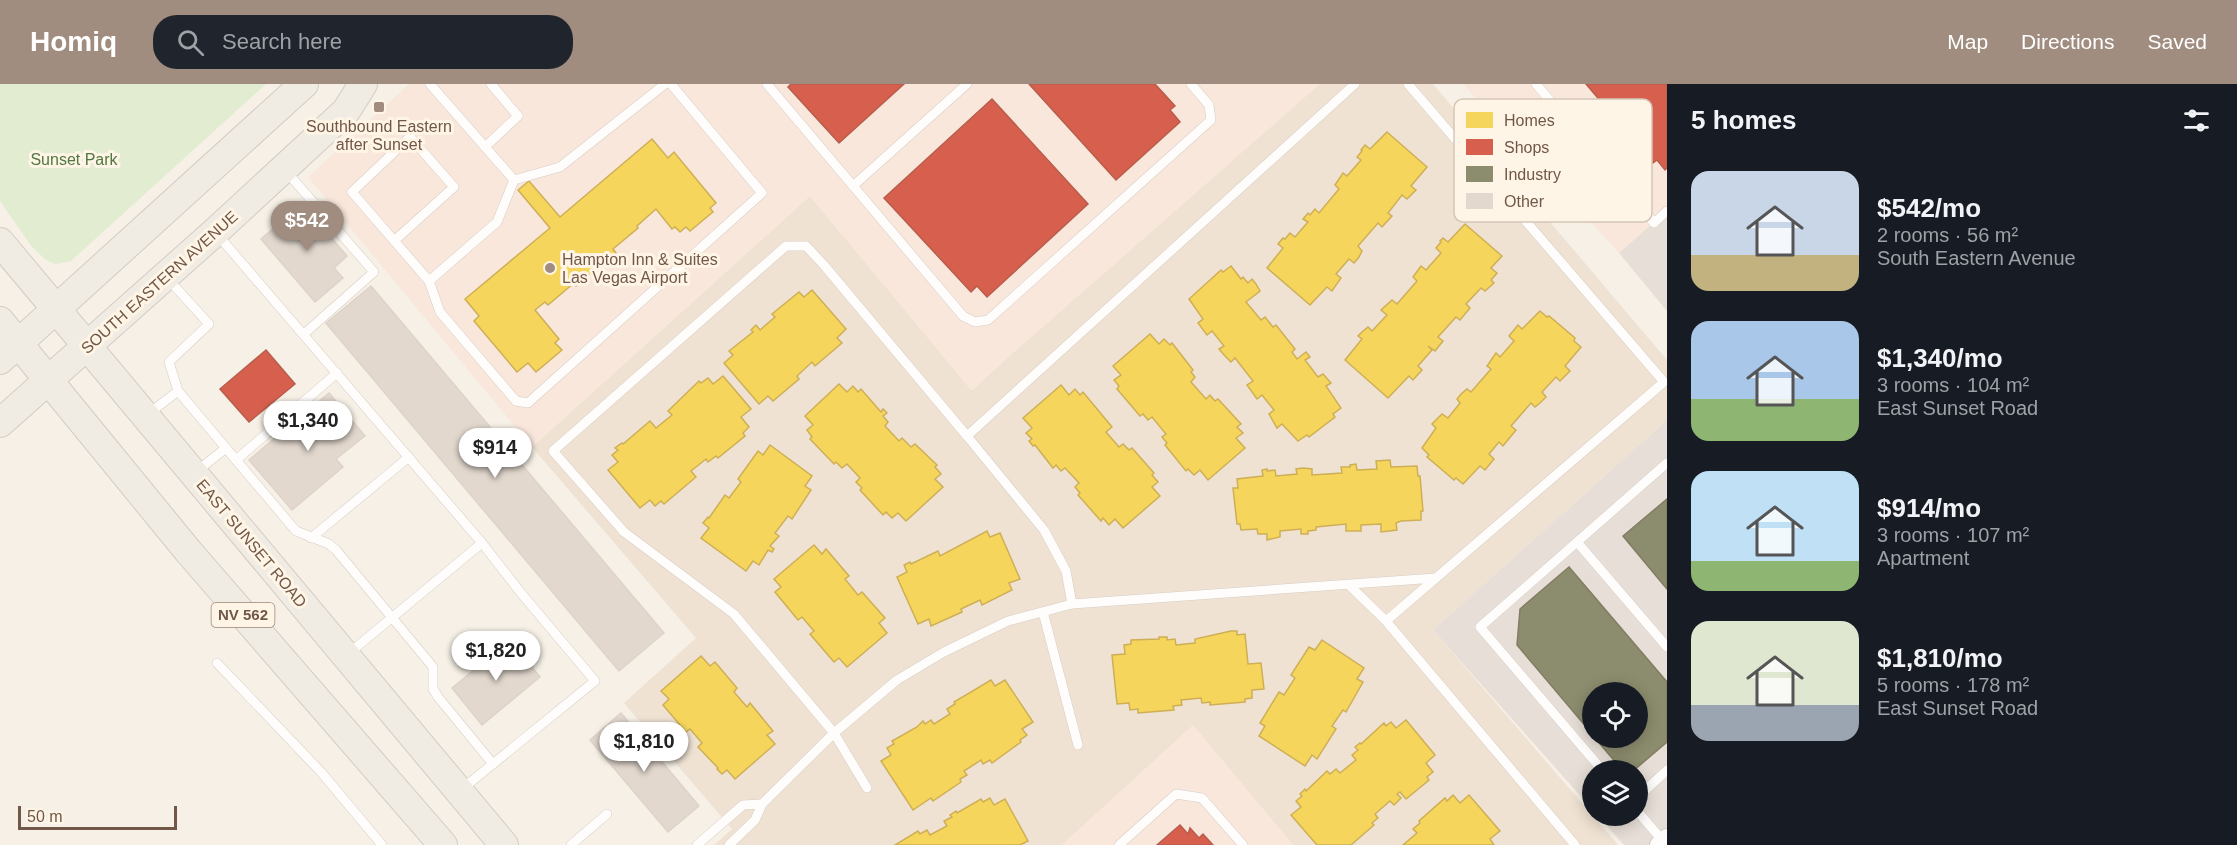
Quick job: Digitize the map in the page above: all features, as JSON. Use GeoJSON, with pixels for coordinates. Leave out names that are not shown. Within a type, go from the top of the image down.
{"type":"FeatureCollection","features":[{"type":"Feature","properties":{"kind":"main road"},"geometry":{"type":"LineString","coordinates":[[9,352],[304,84]]}},
{"type":"Feature","properties":{"kind":"main road","name":"SOUTH EASTERN AVENUE"},"geometry":{"type":"LineString","coordinates":[[0,423],[166,277],[284,169],[346,111],[363,84]]}},
{"type":"Feature","properties":{"kind":"main road","name":"EAST SUNSET ROAD"},"geometry":{"type":"LineString","coordinates":[[0,242],[504,845]]}},
{"type":"Feature","properties":{"kind":"main road","name":"NV 562"},"geometry":{"type":"LineString","coordinates":[[0,321],[9,352],[48,381],[188,551],[443,845]]}},
{"type":"Feature","properties":{"kind":"lane"},"geometry":{"type":"LineString","coordinates":[[430,84],[513,180]]}},
{"type":"Feature","properties":{"kind":"lane"},"geometry":{"type":"LineString","coordinates":[[485,147],[518,116],[491,84]]}},
{"type":"Feature","properties":{"kind":"lane"},"geometry":{"type":"LineString","coordinates":[[513,180],[560,167],[665,84]]}},
{"type":"Feature","properties":{"kind":"lane"},"geometry":{"type":"LineString","coordinates":[[394,241],[454,187],[410,137],[352,192],[394,241],[429,281],[440,312],[516,401],[528,403],[762,193],[671,84]]}},
{"type":"Feature","properties":{"kind":"lane"},"geometry":{"type":"LineString","coordinates":[[767,84],[963,316],[975,322],[988,320],[1211,120],[1209,105],[1191,84]]}},
{"type":"Feature","properties":{"kind":"lane"},"geometry":{"type":"LineString","coordinates":[[853,186],[967,84]]}},
{"type":"Feature","properties":{"kind":"lane"},"geometry":{"type":"LineString","coordinates":[[967,436],[1354,84]]}},
{"type":"Feature","properties":{"kind":"lane"},"geometry":{"type":"LineString","coordinates":[[1408,84],[1454,138]]}},
{"type":"Feature","properties":{"kind":"lane"},"geometry":{"type":"LineString","coordinates":[[1536,84],[1549,99]]}},
{"type":"Feature","properties":{"kind":"lane"},"geometry":{"type":"LineString","coordinates":[[284,169],[374,272],[304,334]]}},
{"type":"Feature","properties":{"kind":"lane"},"geometry":{"type":"LineString","coordinates":[[429,281],[497,222],[513,180]]}},
{"type":"Feature","properties":{"kind":"lane"},"geometry":{"type":"LineString","coordinates":[[1652,221],[1654,223],[1667,211]]}},
{"type":"Feature","properties":{"kind":"lane"},"geometry":{"type":"LineString","coordinates":[[1386,621],[1664,382],[1527,222]]}},
{"type":"Feature","properties":{"kind":"lane"},"geometry":{"type":"LineString","coordinates":[[215,232],[482,543],[595,681],[459,792]]}},
{"type":"Feature","properties":{"kind":"lane"},"geometry":{"type":"LineString","coordinates":[[867,788],[834,733],[735,614],[624,532],[553,451],[786,246],[806,246],[1044,530],[1066,571],[1072,604]]}},
{"type":"Feature","properties":{"kind":"lane"},"geometry":{"type":"LineString","coordinates":[[166,277],[209,324],[169,362],[178,391],[296,531],[329,544],[336,550],[393,616],[433,667],[433,689],[438,697],[493,764]]}},
{"type":"Feature","properties":{"kind":"lane"},"geometry":{"type":"LineString","coordinates":[[236,460],[337,373]]}},
{"type":"Feature","properties":{"kind":"lane"},"geometry":{"type":"LineString","coordinates":[[146,416],[178,391]]}},
{"type":"Feature","properties":{"kind":"lane"},"geometry":{"type":"LineString","coordinates":[[194,473],[226,448]]}},
{"type":"Feature","properties":{"kind":"lane"},"geometry":{"type":"LineString","coordinates":[[311,538],[409,457]]}},
{"type":"Feature","properties":{"kind":"lane"},"geometry":{"type":"LineString","coordinates":[[1594,760],[1480,627],[1667,463]]}},
{"type":"Feature","properties":{"kind":"lane"},"geometry":{"type":"LineString","coordinates":[[1577,542],[1667,647]]}},
{"type":"Feature","properties":{"kind":"lane"},"geometry":{"type":"LineString","coordinates":[[346,656],[482,543]]}},
{"type":"Feature","properties":{"kind":"lane"},"geometry":{"type":"LineString","coordinates":[[729,845],[755,820],[762,804],[834,733],[897,680],[944,652],[1008,621],[1072,604],[1436,578]]}},
{"type":"Feature","properties":{"kind":"lane"},"geometry":{"type":"LineString","coordinates":[[1348,585],[1386,621],[1572,844]]}},
{"type":"Feature","properties":{"kind":"lane"},"geometry":{"type":"LineString","coordinates":[[1043,612],[1078,745]]}},
{"type":"Feature","properties":{"kind":"lane"},"geometry":{"type":"LineString","coordinates":[[217,663],[321,772],[382,845]]}},
{"type":"Feature","properties":{"kind":"lane"},"geometry":{"type":"LineString","coordinates":[[1648,787],[1667,770]]}},
{"type":"Feature","properties":{"kind":"lane"},"geometry":{"type":"LineString","coordinates":[[1119,845],[1176,794],[1202,798],[1243,845]]}},
{"type":"Feature","properties":{"kind":"lane"},"geometry":{"type":"LineString","coordinates":[[697,845],[742,805],[762,804]]}},
{"type":"Feature","properties":{"kind":"lane"},"geometry":{"type":"LineString","coordinates":[[571,845],[607,814]]}},
{"type":"Feature","properties":{"kind":"lane"},"geometry":{"type":"LineString","coordinates":[[1648,824],[1663,842]]}},
{"type":"Feature","properties":{"kind":"shaded area"},"geometry":{"type":"Polygon","coordinates":[[[409,84],[1320,84],[971,390],[810,196],[532,447],[308,177],[409,84]]]}},
{"type":"Feature","properties":{"kind":"shaded area"},"geometry":{"type":"Polygon","coordinates":[[[1308,84],[1433,84],[1454,109],[1454,222],[1550,222],[1667,360],[1667,420],[1433,630],[1582,803],[1582,826],[1602,826],[1618,845],[1293,845],[1193,726],[1062,845],[714,845],[732,829],[624,703],[696,638],[532,447],[810,196],[972,390],[1308,84]]]}},
{"type":"Feature","properties":{"kind":"shaded area"},"geometry":{"type":"Polygon","coordinates":[[[1463,84],[1667,84],[1667,211],[1619,253],[1590,222],[1652,222],[1652,99],[1477,99],[1463,84]]]}},
{"type":"Feature","properties":{"kind":"shaded area"},"geometry":{"type":"Polygon","coordinates":[[[1667,211],[1667,311],[1619,253],[1667,211]]]}},
{"type":"Feature","properties":{"kind":"shaded area"},"geometry":{"type":"Polygon","coordinates":[[[1667,420],[1667,845],[1624,845],[1607,826],[1648,826],[1648,760],[1582,760],[1582,798],[1433,630],[1667,420]]]}},
{"type":"Feature","properties":{"kind":"shaded area"},"geometry":{"type":"Polygon","coordinates":[[[1193,725],[1293,845],[1062,845],[1193,725]]]}},
{"type":"Feature","properties":{"kind":"green space","name":"Sunset Park"},"geometry":{"type":"Polygon","coordinates":[[[0,84],[266,84],[71,261],[56,264],[46,260],[32,247],[0,201],[0,84]]]}},
{"type":"Feature","properties":{"kind":"building: Homes"},"geometry":{"type":"Polygon","coordinates":[[[1387,132],[1427,167],[1411,186],[1416,190],[1407,199],[1402,195],[1388,213],[1392,216],[1382,227],[1378,223],[1358,246],[1362,251],[1354,263],[1349,259],[1336,274],[1341,278],[1332,291],[1327,287],[1310,305],[1267,268],[1283,248],[1278,244],[1283,238],[1285,239],[1290,233],[1295,237],[1308,222],[1303,219],[1308,213],[1310,215],[1315,209],[1319,213],[1339,189],[1335,185],[1343,173],[1347,176],[1361,160],[1357,157],[1365,145],[1370,149],[1387,132]]]}},
{"type":"Feature","properties":{"kind":"building: Homes","name":"Hampton Inn & Suites Las Vegas Airport"},"geometry":{"type":"Polygon","coordinates":[[[652,139],[668,158],[674,152],[716,203],[710,208],[713,212],[690,231],[686,227],[680,232],[675,227],[672,229],[656,209],[613,249],[616,253],[576,286],[574,283],[548,305],[545,302],[535,310],[559,339],[555,343],[562,350],[536,372],[528,363],[517,372],[474,321],[479,316],[465,299],[550,228],[518,190],[529,181],[560,217],[652,139]]]}},
{"type":"Feature","properties":{"kind":"building: Homes"},"geometry":{"type":"Polygon","coordinates":[[[1465,224],[1502,256],[1491,268],[1497,273],[1491,280],[1494,283],[1485,291],[1481,288],[1466,304],[1470,308],[1460,320],[1456,317],[1438,337],[1443,341],[1435,351],[1428,346],[1432,350],[1418,366],[1422,370],[1413,380],[1409,376],[1388,398],[1345,360],[1362,339],[1358,336],[1368,327],[1372,331],[1387,315],[1381,310],[1392,300],[1397,304],[1417,281],[1413,277],[1421,266],[1426,270],[1441,253],[1436,248],[1440,241],[1443,238],[1448,242],[1465,224]]]}},
{"type":"Feature","properties":{"kind":"building: Homes"},"geometry":{"type":"Polygon","coordinates":[[[1231,266],[1241,279],[1243,277],[1248,283],[1252,279],[1260,291],[1246,302],[1261,320],[1265,317],[1273,327],[1276,325],[1295,349],[1292,352],[1297,359],[1306,352],[1310,357],[1305,360],[1318,377],[1323,374],[1331,383],[1326,386],[1341,408],[1333,414],[1335,417],[1309,437],[1307,435],[1298,441],[1282,424],[1277,428],[1269,414],[1274,410],[1262,395],[1257,399],[1247,385],[1253,381],[1235,358],[1231,362],[1219,349],[1224,346],[1212,331],[1207,335],[1198,323],[1203,319],[1189,299],[1221,270],[1223,272],[1231,266]]]}},
{"type":"Feature","properties":{"kind":"building: Homes"},"geometry":{"type":"Polygon","coordinates":[[[812,290],[846,329],[837,338],[842,343],[815,366],[812,362],[797,376],[799,379],[773,401],[768,396],[759,404],[724,363],[733,355],[729,351],[753,332],[751,330],[756,325],[760,330],[775,317],[772,314],[799,292],[804,297],[812,290]]]}},
{"type":"Feature","properties":{"kind":"building: Homes"},"geometry":{"type":"Polygon","coordinates":[[[1540,311],[1575,338],[1574,341],[1581,347],[1565,366],[1570,371],[1560,381],[1556,377],[1542,392],[1546,397],[1535,407],[1531,403],[1511,426],[1516,430],[1503,446],[1499,442],[1489,454],[1494,459],[1485,470],[1480,466],[1463,484],[1456,478],[1454,480],[1427,457],[1429,455],[1422,448],[1436,428],[1432,424],[1442,414],[1448,418],[1460,403],[1457,399],[1461,394],[1467,389],[1471,392],[1491,369],[1487,366],[1496,353],[1500,357],[1514,341],[1509,336],[1518,325],[1522,329],[1540,311]]]}},
{"type":"Feature","properties":{"kind":"building: Homes"},"geometry":{"type":"Polygon","coordinates":[[[1150,334],[1159,344],[1164,339],[1170,345],[1172,343],[1193,370],[1191,372],[1195,377],[1191,382],[1206,399],[1210,395],[1215,401],[1218,399],[1241,424],[1237,427],[1243,433],[1236,438],[1245,448],[1208,480],[1200,470],[1194,475],[1188,469],[1186,471],[1165,445],[1167,443],[1162,437],[1166,434],[1152,417],[1148,420],[1143,414],[1140,416],[1117,389],[1119,386],[1114,380],[1121,375],[1113,366],[1150,334]]]}},
{"type":"Feature","properties":{"kind":"building: Homes"},"geometry":{"type":"Polygon","coordinates":[[[723,376],[751,409],[741,417],[749,427],[743,433],[745,436],[718,458],[716,456],[708,462],[706,459],[691,471],[696,477],[664,504],[661,501],[655,506],[650,500],[640,508],[608,470],[618,462],[612,455],[618,450],[615,448],[650,421],[656,428],[672,415],[668,411],[699,381],[701,383],[708,378],[713,384],[723,376]]]}},
{"type":"Feature","properties":{"kind":"building: Homes"},"geometry":{"type":"Polygon","coordinates":[[[839,384],[847,392],[853,386],[858,392],[861,389],[881,412],[883,409],[887,413],[883,416],[888,422],[885,426],[899,441],[902,438],[911,447],[915,444],[937,465],[935,467],[941,474],[935,479],[943,487],[906,521],[898,513],[892,518],[886,512],[883,515],[860,490],[862,488],[856,482],[860,478],[847,464],[842,468],[836,462],[834,464],[810,439],[812,437],[807,430],[813,425],[805,416],[839,384]]]}},
{"type":"Feature","properties":{"kind":"building: Homes"},"geometry":{"type":"Polygon","coordinates":[[[1061,385],[1069,395],[1075,389],[1080,395],[1083,392],[1112,427],[1106,432],[1119,447],[1123,444],[1129,450],[1132,448],[1154,473],[1152,475],[1158,482],[1152,487],[1160,496],[1123,528],[1115,519],[1109,525],[1103,518],[1101,521],[1078,495],[1080,493],[1075,487],[1079,483],[1065,468],[1061,471],[1056,465],[1053,468],[1035,445],[1033,446],[1029,441],[1032,439],[1026,433],[1032,428],[1023,418],[1061,385]]]}},
{"type":"Feature","properties":{"kind":"building: Homes"},"geometry":{"type":"Polygon","coordinates":[[[770,445],[812,476],[805,486],[811,490],[792,519],[788,516],[775,533],[779,536],[770,546],[774,549],[772,552],[768,550],[759,565],[753,561],[746,571],[701,538],[709,528],[703,523],[725,495],[729,498],[741,482],[738,479],[758,451],[763,455],[770,445]]]}},
{"type":"Feature","properties":{"kind":"building: Homes"},"geometry":{"type":"Polygon","coordinates":[[[1390,460],[1391,467],[1417,466],[1423,511],[1421,511],[1421,520],[1401,521],[1396,523],[1397,530],[1381,532],[1381,524],[1361,525],[1361,531],[1346,531],[1346,524],[1316,527],[1316,530],[1308,531],[1308,534],[1301,534],[1301,529],[1280,531],[1280,537],[1267,540],[1267,534],[1258,534],[1257,529],[1241,530],[1240,524],[1237,524],[1233,488],[1238,488],[1237,479],[1263,476],[1262,470],[1267,469],[1267,471],[1275,470],[1276,476],[1297,474],[1296,469],[1303,468],[1312,469],[1312,475],[1342,473],[1341,467],[1356,464],[1357,470],[1377,469],[1376,461],[1390,460]]]}},
{"type":"Feature","properties":{"kind":"building: Homes"},"geometry":{"type":"Polygon","coordinates":[[[987,531],[990,537],[1000,533],[1020,579],[1009,583],[1012,590],[982,605],[980,600],[961,609],[962,612],[931,626],[929,619],[918,624],[897,577],[907,572],[904,565],[938,551],[940,556],[987,531]]]}},
{"type":"Feature","properties":{"kind":"building: Homes"},"geometry":{"type":"Polygon","coordinates":[[[814,545],[822,554],[826,549],[849,576],[845,579],[858,595],[862,592],[885,618],[879,623],[887,633],[847,667],[839,658],[834,662],[810,634],[814,631],[802,617],[798,620],[775,592],[781,587],[774,579],[814,545]]]}},
{"type":"Feature","properties":{"kind":"building: Homes"},"geometry":{"type":"Polygon","coordinates":[[[1237,631],[1237,635],[1245,634],[1248,664],[1261,663],[1264,689],[1252,690],[1252,698],[1245,699],[1245,702],[1210,705],[1210,702],[1202,703],[1201,698],[1181,700],[1182,705],[1173,706],[1174,710],[1138,713],[1138,709],[1130,710],[1129,703],[1117,704],[1112,655],[1125,654],[1124,645],[1131,644],[1131,640],[1167,637],[1167,640],[1175,639],[1176,645],[1195,643],[1195,639],[1237,631]]]}},
{"type":"Feature","properties":{"kind":"building: Homes"},"geometry":{"type":"Polygon","coordinates":[[[1322,640],[1364,668],[1357,679],[1363,682],[1346,712],[1343,710],[1332,726],[1336,729],[1317,759],[1312,755],[1305,766],[1259,736],[1265,726],[1260,723],[1279,692],[1284,695],[1295,678],[1291,675],[1309,647],[1315,650],[1322,640]]]}},
{"type":"Feature","properties":{"kind":"building: Homes"},"geometry":{"type":"Polygon","coordinates":[[[701,656],[710,666],[715,662],[737,688],[734,692],[747,707],[750,703],[773,731],[767,735],[775,744],[735,779],[727,770],[722,774],[717,769],[698,747],[702,743],[690,729],[686,732],[663,705],[669,699],[661,691],[701,656]]]}},
{"type":"Feature","properties":{"kind":"building: Homes"},"geometry":{"type":"Polygon","coordinates":[[[991,680],[995,686],[1005,680],[1033,722],[1022,729],[1027,735],[992,763],[990,760],[983,764],[981,760],[964,771],[967,775],[960,779],[961,782],[933,801],[931,798],[913,810],[881,761],[891,755],[887,748],[894,744],[892,741],[923,721],[925,724],[931,720],[934,724],[950,714],[947,709],[955,704],[954,702],[991,680]]]}},
{"type":"Feature","properties":{"kind":"building: Homes"},"geometry":{"type":"Polygon","coordinates":[[[1406,720],[1435,755],[1426,763],[1433,772],[1427,777],[1429,780],[1406,799],[1400,792],[1397,794],[1401,798],[1394,805],[1390,801],[1375,814],[1378,818],[1372,823],[1374,825],[1351,845],[1317,845],[1291,815],[1301,807],[1296,801],[1302,796],[1300,794],[1327,771],[1330,774],[1336,769],[1340,773],[1356,760],[1352,755],[1358,750],[1355,747],[1384,723],[1386,726],[1391,722],[1396,728],[1406,720]]]}},
{"type":"Feature","properties":{"kind":"building: Homes"},"geometry":{"type":"Polygon","coordinates":[[[1453,795],[1460,803],[1469,795],[1500,831],[1490,839],[1494,845],[1403,845],[1417,833],[1413,829],[1420,823],[1419,821],[1445,798],[1447,801],[1453,795]]]}},
{"type":"Feature","properties":{"kind":"building: Homes"},"geometry":{"type":"Polygon","coordinates":[[[990,798],[994,805],[1005,799],[1028,841],[1020,845],[895,845],[918,831],[920,834],[927,830],[930,835],[947,826],[944,821],[952,817],[950,815],[956,811],[957,813],[981,799],[983,802],[990,798]]]}},
{"type":"Feature","properties":{"kind":"building: Shops"},"geometry":{"type":"Polygon","coordinates":[[[791,84],[904,84],[839,143],[788,87],[791,84]]]}},
{"type":"Feature","properties":{"kind":"building: Shops"},"geometry":{"type":"Polygon","coordinates":[[[1029,84],[1155,84],[1175,106],[1170,110],[1180,122],[1116,180],[1029,84]]]}},
{"type":"Feature","properties":{"kind":"building: Shops"},"geometry":{"type":"Polygon","coordinates":[[[1586,84],[1667,84],[1667,168],[1665,170],[1657,160],[1652,162],[1652,99],[1599,99],[1586,84]]]}},
{"type":"Feature","properties":{"kind":"building: Shops"},"geometry":{"type":"Polygon","coordinates":[[[992,99],[1088,204],[987,297],[977,286],[971,292],[884,198],[992,99]]]}},
{"type":"Feature","properties":{"kind":"building: Shops"},"geometry":{"type":"Polygon","coordinates":[[[266,350],[295,384],[249,422],[220,389],[266,350]]]}},
{"type":"Feature","properties":{"kind":"building: Shops"},"geometry":{"type":"Polygon","coordinates":[[[1180,825],[1188,834],[1190,828],[1199,838],[1203,834],[1213,845],[1157,845],[1180,825]]]}},
{"type":"Feature","properties":{"kind":"building: Industry"},"geometry":{"type":"Polygon","coordinates":[[[1667,499],[1667,589],[1623,536],[1667,499]]]}},
{"type":"Feature","properties":{"kind":"building: Industry"},"geometry":{"type":"Polygon","coordinates":[[[1569,567],[1667,682],[1667,742],[1646,760],[1614,760],[1603,748],[1648,748],[1648,682],[1582,682],[1582,722],[1517,645],[1520,609],[1569,567]]]}},
{"type":"Feature","properties":{"kind":"building: Other"},"geometry":{"type":"Polygon","coordinates":[[[302,204],[347,256],[334,268],[343,278],[315,302],[261,239],[302,204]]]}},
{"type":"Feature","properties":{"kind":"building: Other"},"geometry":{"type":"Polygon","coordinates":[[[371,286],[664,633],[619,671],[326,323],[371,286]]]}},
{"type":"Feature","properties":{"kind":"building: Other"},"geometry":{"type":"Polygon","coordinates":[[[329,393],[365,436],[336,459],[343,467],[292,510],[249,460],[329,393]]]}},
{"type":"Feature","properties":{"kind":"building: Other"},"geometry":{"type":"Polygon","coordinates":[[[510,640],[540,677],[482,725],[452,688],[510,640]]]}},
{"type":"Feature","properties":{"kind":"building: Other"},"geometry":{"type":"Polygon","coordinates":[[[621,713],[699,806],[668,832],[590,740],[621,713]]]}},
{"type":"Feature","properties":{"kind":"place","name":"Southbound Eastern after Sunset"},"geometry":{"type":"Point","coordinates":[379,107]}},
{"type":"Feature","properties":{"kind":"place","name":"Hampton Inn & Suites Las Vegas Airport"},"geometry":{"type":"Point","coordinates":[550,268]}}]}
